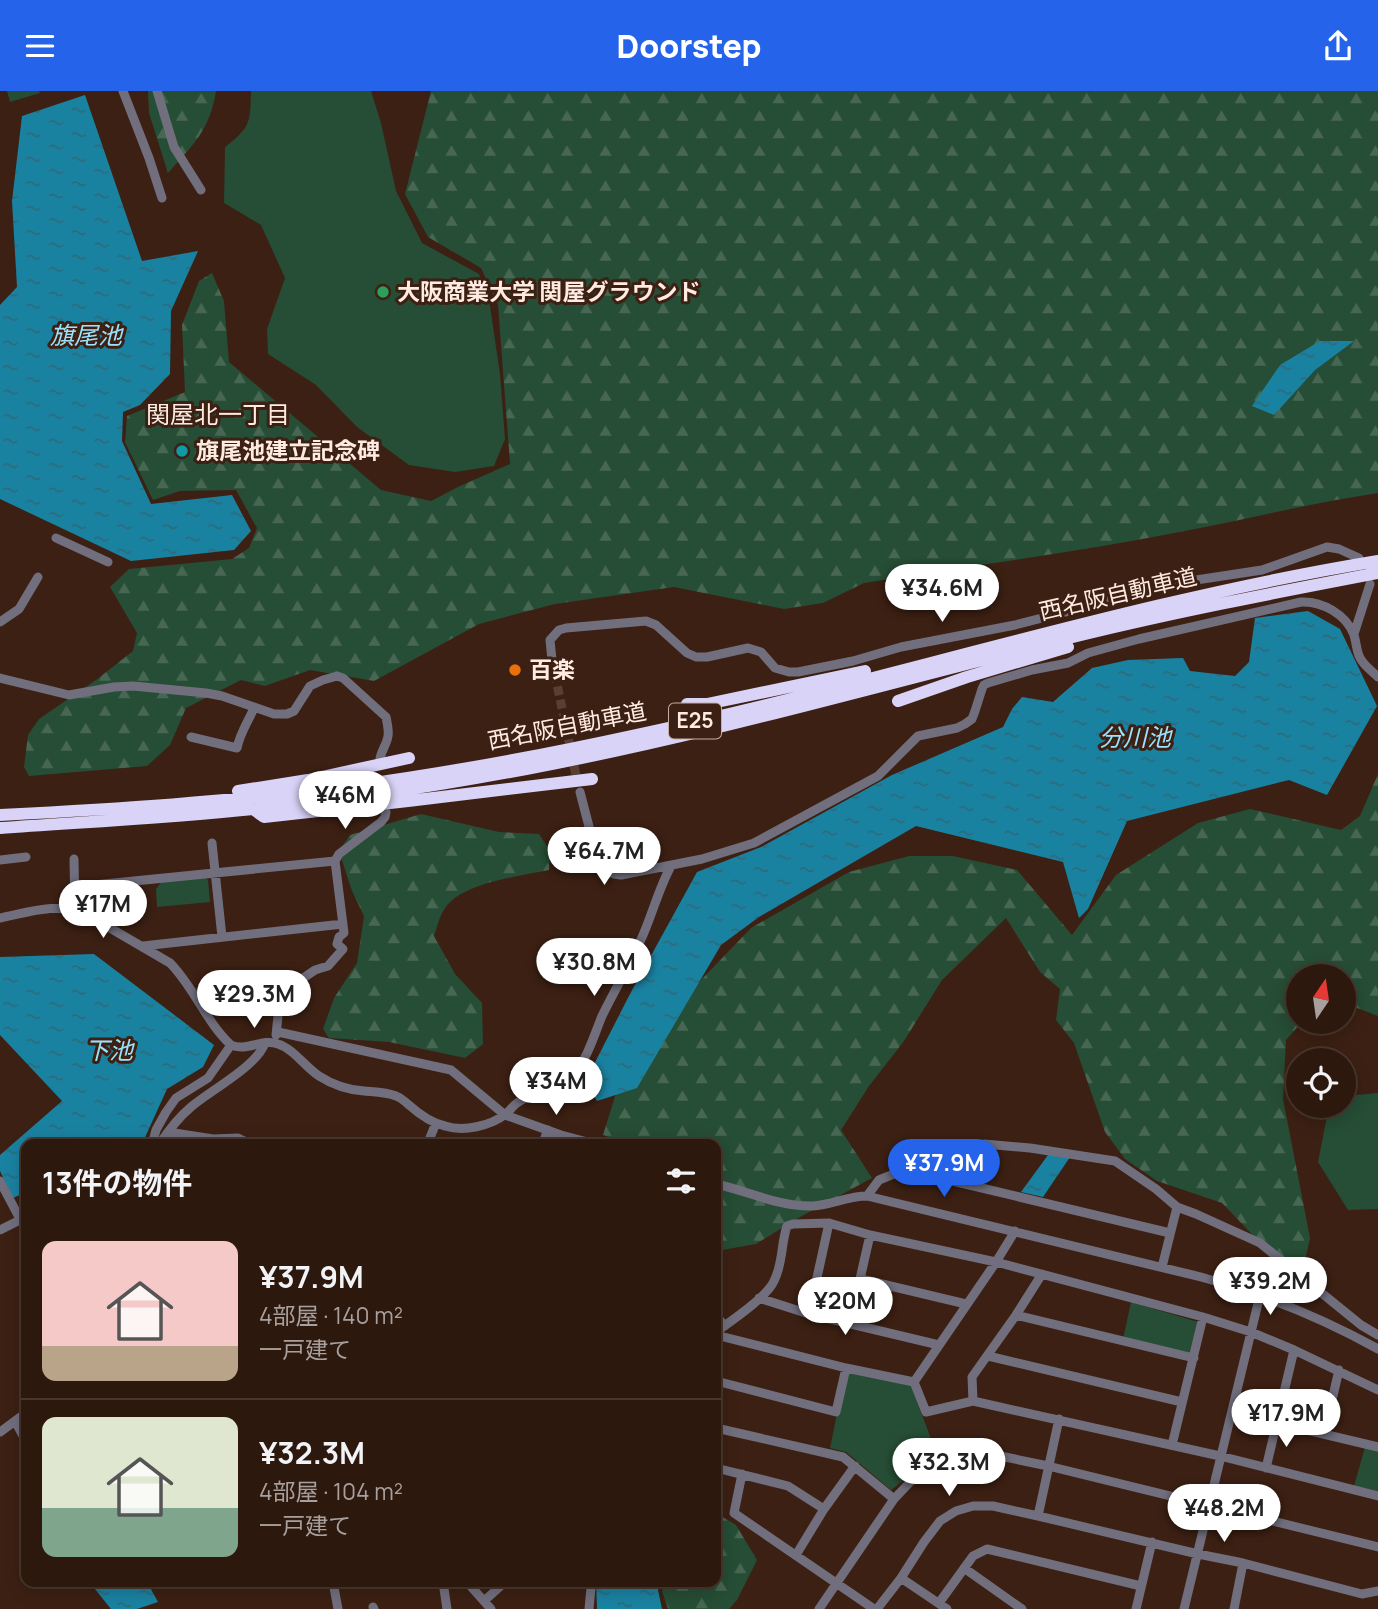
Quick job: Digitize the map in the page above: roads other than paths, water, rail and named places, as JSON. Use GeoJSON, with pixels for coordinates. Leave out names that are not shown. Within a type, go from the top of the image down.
{"type":"FeatureCollection","features":[{"type":"Feature","properties":{"kind":"highway","name":"西名阪自動車道"},"geometry":{"type":"LineString","coordinates":[[0,815],[170,805],[347,787],[555,751],[743,710],[1164,603],[1378,561]]}},
{"type":"Feature","properties":{"kind":"highway","name":"西名阪自動車道"},"geometry":{"type":"LineString","coordinates":[[0,828],[253,809],[408,789],[582,758],[760,717],[1081,635],[1217,604],[1374,579]]}},
{"type":"Feature","properties":{"kind":"highway"},"geometry":{"type":"LineString","coordinates":[[898,701],[1070,646],[1081,635]]}},
{"type":"Feature","properties":{"kind":"highway"},"geometry":{"type":"LineString","coordinates":[[687,704],[707,704],[972,646],[981,649]]}},
{"type":"Feature","properties":{"kind":"highway"},"geometry":{"type":"LineString","coordinates":[[170,805],[176,799],[308,780],[409,758]]}},
{"type":"Feature","properties":{"kind":"highway"},"geometry":{"type":"LineString","coordinates":[[253,809],[264,817],[592,779]]}},
{"type":"Feature","properties":{"kind":"street"},"geometry":{"type":"LineString","coordinates":[[123,91],[162,198]]}},
{"type":"Feature","properties":{"kind":"street"},"geometry":{"type":"LineString","coordinates":[[157,91],[174,147],[201,190]]}},
{"type":"Feature","properties":{"kind":"street"},"geometry":{"type":"LineString","coordinates":[[56,538],[108,562]]}},
{"type":"Feature","properties":{"kind":"street"},"geometry":{"type":"LineString","coordinates":[[552,660],[550,640],[559,630],[646,621],[656,625],[687,653],[696,657],[748,648],[761,652],[775,668],[789,672],[807,671],[901,647],[1015,625],[1183,582],[1271,568],[1327,547],[1359,558]]}},
{"type":"Feature","properties":{"kind":"street"},"geometry":{"type":"LineString","coordinates":[[0,622],[19,609],[38,577]]}},
{"type":"Feature","properties":{"kind":"street"},"geometry":{"type":"LineString","coordinates":[[1353,634],[1374,579]]}},
{"type":"Feature","properties":{"kind":"street"},"geometry":{"type":"LineString","coordinates":[[580,792],[599,865],[605,871],[621,875],[713,856],[754,843],[863,785],[888,768],[918,736],[965,724],[972,719],[984,685],[1032,670],[1068,663],[1088,653],[1139,639],[1301,601],[1311,601],[1331,609],[1347,622],[1361,661],[1378,677]]}},
{"type":"Feature","properties":{"kind":"street"},"geometry":{"type":"LineString","coordinates":[[0,678],[69,695],[133,686],[206,692],[274,714],[286,714],[294,711],[310,686],[337,676],[343,678],[386,717],[388,736],[380,759]]}},
{"type":"Feature","properties":{"kind":"street"},"geometry":{"type":"LineString","coordinates":[[191,737],[237,748],[240,732],[254,708]]}},
{"type":"Feature","properties":{"kind":"street"},"geometry":{"type":"LineString","coordinates":[[163,1139],[188,1109],[245,1069],[278,1032],[276,996],[287,985],[296,983],[328,965],[343,949],[337,944],[344,933],[335,861],[339,854],[381,822],[386,812]]}},
{"type":"Feature","properties":{"kind":"street"},"geometry":{"type":"LineString","coordinates":[[212,843],[222,937]]}},
{"type":"Feature","properties":{"kind":"street"},"geometry":{"type":"LineString","coordinates":[[0,860],[26,857]]}},
{"type":"Feature","properties":{"kind":"street"},"geometry":{"type":"LineString","coordinates":[[74,859],[75,909]]}},
{"type":"Feature","properties":{"kind":"street"},"geometry":{"type":"LineString","coordinates":[[74,887],[335,861]]}},
{"type":"Feature","properties":{"kind":"street"},"geometry":{"type":"LineString","coordinates":[[0,918],[56,907],[86,913],[161,956],[178,970],[231,1045],[242,1047],[269,1043],[287,1048],[307,1067],[331,1083],[399,1097],[436,1123],[447,1127],[468,1128],[489,1123],[505,1115],[526,1097],[567,1078],[582,1062],[609,1001],[643,936],[671,866]]}},
{"type":"Feature","properties":{"kind":"street"},"geometry":{"type":"LineString","coordinates":[[143,946],[343,924]]}},
{"type":"Feature","properties":{"kind":"street"},"geometry":{"type":"LineString","coordinates":[[278,1032],[451,1070],[505,1115],[575,1139]]}},
{"type":"Feature","properties":{"kind":"street"},"geometry":{"type":"LineString","coordinates":[[154,1139],[156,1130],[176,1098],[208,1078],[231,1045]]}},
{"type":"Feature","properties":{"kind":"street"},"geometry":{"type":"LineString","coordinates":[[429,1139],[436,1123]]}},
{"type":"Feature","properties":{"kind":"street"},"geometry":{"type":"LineString","coordinates":[[544,1139],[548,1130]]}},
{"type":"Feature","properties":{"kind":"street"},"geometry":{"type":"LineString","coordinates":[[168,1132],[214,1139],[242,1139]]}},
{"type":"Feature","properties":{"kind":"street"},"geometry":{"type":"LineString","coordinates":[[867,1196],[879,1180],[984,1144],[1115,1161],[1177,1207],[1260,1243],[1378,1335]]}},
{"type":"Feature","properties":{"kind":"street"},"geometry":{"type":"LineString","coordinates":[[906,1169],[1170,1233]]}},
{"type":"Feature","properties":{"kind":"street"},"geometry":{"type":"LineString","coordinates":[[0,1181],[21,1215]]}},
{"type":"Feature","properties":{"kind":"street"},"geometry":{"type":"LineString","coordinates":[[721,1185],[800,1205],[827,1204],[867,1196],[1162,1267],[1260,1295],[1319,1319],[1378,1349]]}},
{"type":"Feature","properties":{"kind":"street"},"geometry":{"type":"LineString","coordinates":[[1162,1267],[1177,1207]]}},
{"type":"Feature","properties":{"kind":"street"},"geometry":{"type":"LineString","coordinates":[[0,1230],[21,1219]]}},
{"type":"Feature","properties":{"kind":"street"},"geometry":{"type":"LineString","coordinates":[[808,1314],[829,1223]]}},
{"type":"Feature","properties":{"kind":"street"},"geometry":{"type":"LineString","coordinates":[[721,1329],[773,1284],[787,1226],[829,1223],[870,1235],[996,1262],[1203,1317],[1251,1332],[1378,1390]]}},
{"type":"Feature","properties":{"kind":"street"},"geometry":{"type":"LineString","coordinates":[[914,1382],[996,1262],[1014,1231]]}},
{"type":"Feature","properties":{"kind":"street"},"geometry":{"type":"LineString","coordinates":[[850,1323],[870,1235]]}},
{"type":"Feature","properties":{"kind":"street"},"geometry":{"type":"LineString","coordinates":[[973,1401],[972,1377],[1042,1274]]}},
{"type":"Feature","properties":{"kind":"street"},"geometry":{"type":"LineString","coordinates":[[861,1279],[967,1304]]}},
{"type":"Feature","properties":{"kind":"street"},"geometry":{"type":"LineString","coordinates":[[1184,1609],[1260,1295]]}},
{"type":"Feature","properties":{"kind":"street"},"geometry":{"type":"LineString","coordinates":[[759,1298],[808,1314],[939,1345]]}},
{"type":"Feature","properties":{"kind":"street"},"geometry":{"type":"LineString","coordinates":[[1016,1315],[1194,1358]]}},
{"type":"Feature","properties":{"kind":"street"},"geometry":{"type":"LineString","coordinates":[[1172,1445],[1203,1317]]}},
{"type":"Feature","properties":{"kind":"street"},"geometry":{"type":"LineString","coordinates":[[721,1322],[725,1326]]}},
{"type":"Feature","properties":{"kind":"street"},"geometry":{"type":"LineString","coordinates":[[721,1334],[846,1368],[914,1382]]}},
{"type":"Feature","properties":{"kind":"street"},"geometry":{"type":"LineString","coordinates":[[1266,1468],[1294,1350]]}},
{"type":"Feature","properties":{"kind":"street"},"geometry":{"type":"LineString","coordinates":[[988,1356],[1182,1402]]}},
{"type":"Feature","properties":{"kind":"street"},"geometry":{"type":"LineString","coordinates":[[721,1382],[836,1412],[846,1368]]}},
{"type":"Feature","properties":{"kind":"street"},"geometry":{"type":"LineString","coordinates":[[1324,1434],[1339,1370]]}},
{"type":"Feature","properties":{"kind":"street"},"geometry":{"type":"LineString","coordinates":[[914,1382],[926,1412],[973,1401],[1220,1456],[1378,1496]]}},
{"type":"Feature","properties":{"kind":"street"},"geometry":{"type":"LineString","coordinates":[[0,1431],[21,1417]]}},
{"type":"Feature","properties":{"kind":"street"},"geometry":{"type":"LineString","coordinates":[[1038,1516],[1059,1419]]}},
{"type":"Feature","properties":{"kind":"street"},"geometry":{"type":"LineString","coordinates":[[15,1421],[21,1432]]}},
{"type":"Feature","properties":{"kind":"street"},"geometry":{"type":"LineString","coordinates":[[1277,1423],[1378,1447]]}},
{"type":"Feature","properties":{"kind":"street"},"geometry":{"type":"LineString","coordinates":[[721,1429],[843,1457],[894,1499]]}},
{"type":"Feature","properties":{"kind":"street"},"geometry":{"type":"LineString","coordinates":[[819,1609],[894,1499],[914,1478],[937,1465],[978,1455],[1005,1457],[1048,1466],[1378,1547]]}},
{"type":"Feature","properties":{"kind":"street"},"geometry":{"type":"LineString","coordinates":[[796,1555],[855,1466]]}},
{"type":"Feature","properties":{"kind":"street"},"geometry":{"type":"LineString","coordinates":[[721,1469],[788,1486],[824,1509]]}},
{"type":"Feature","properties":{"kind":"street"},"geometry":{"type":"LineString","coordinates":[[742,1474],[734,1513],[875,1609],[901,1578],[940,1521],[956,1511],[973,1506],[993,1506],[1038,1516],[1243,1563],[1362,1594],[1378,1591]]}},
{"type":"Feature","properties":{"kind":"street"},"geometry":{"type":"LineString","coordinates":[[1136,1609],[1152,1542]]}},
{"type":"Feature","properties":{"kind":"street"},"geometry":{"type":"LineString","coordinates":[[901,1578],[943,1606],[973,1556],[987,1549],[1141,1586]]}},
{"type":"Feature","properties":{"kind":"street"},"geometry":{"type":"LineString","coordinates":[[1235,1609],[1243,1563]]}},
{"type":"Feature","properties":{"kind":"street"},"geometry":{"type":"LineString","coordinates":[[964,1568],[1022,1609]]}},
{"type":"Feature","properties":{"kind":"street"},"geometry":{"type":"LineString","coordinates":[[334,1587],[338,1609]]}},
{"type":"Feature","properties":{"kind":"street"},"geometry":{"type":"LineString","coordinates":[[444,1587],[447,1609]]}},
{"type":"Feature","properties":{"kind":"street"},"geometry":{"type":"LineString","coordinates":[[471,1587],[491,1609]]}},
{"type":"Feature","properties":{"kind":"street"},"geometry":{"type":"LineString","coordinates":[[484,1601],[499,1587]]}},
{"type":"Feature","properties":{"kind":"street"},"geometry":{"type":"LineString","coordinates":[[589,1609],[592,1587]]}},
{"type":"Feature","properties":{"kind":"water","name":"旗尾池"},"geometry":{"type":"Polygon","coordinates":[[[85,95],[142,261],[198,251],[171,311],[170,374],[140,405],[123,412],[122,441],[151,504],[232,495],[251,531],[234,550],[131,561],[0,499],[0,305],[17,287],[12,201],[22,116],[85,95]]]}},
{"type":"Feature","properties":{"kind":"water"},"geometry":{"type":"Polygon","coordinates":[[[1320,341],[1354,341],[1315,370],[1274,415],[1252,406],[1280,365],[1320,341]]]}},
{"type":"Feature","properties":{"kind":"water","name":"分川池"},"geometry":{"type":"Polygon","coordinates":[[[1308,611],[1340,629],[1377,706],[1327,795],[1289,780],[1127,821],[1088,909],[1079,918],[1063,862],[916,826],[759,917],[721,945],[637,1088],[597,1101],[585,1082],[697,872],[761,847],[892,775],[1003,727],[1022,697],[1053,702],[1092,668],[1128,660],[1183,658],[1190,671],[1235,676],[1249,662],[1255,618],[1308,611]]]}},
{"type":"Feature","properties":{"kind":"water","name":"下池"},"geometry":{"type":"Polygon","coordinates":[[[94,954],[214,1045],[203,1067],[167,1089],[144,1139],[21,1139],[21,1194],[13,1198],[0,1171],[0,1155],[62,1101],[0,1035],[0,957],[94,954]]]}},
{"type":"Feature","properties":{"kind":"water"},"geometry":{"type":"Polygon","coordinates":[[[1048,1155],[1070,1157],[1043,1197],[1021,1192],[1048,1155]]]}},
{"type":"Feature","properties":{"kind":"water"},"geometry":{"type":"Polygon","coordinates":[[[93,1587],[150,1587],[158,1602],[137,1609],[111,1609],[93,1587]]]}},
{"type":"Feature","properties":{"kind":"water"},"geometry":{"type":"Polygon","coordinates":[[[596,1587],[660,1587],[662,1609],[597,1609],[596,1587]]]}},
{"type":"Feature","properties":{"kind":"tunnel"},"geometry":{"type":"LineString","coordinates":[[552,660],[578,785]]}},
{"type":"Feature","properties":{"kind":"place","name":"大阪商業大学 関屋グラウンド"},"geometry":{"type":"Point","coordinates":[383,292]}},
{"type":"Feature","properties":{"kind":"place","name":"旗尾池建立記念碑"},"geometry":{"type":"Point","coordinates":[182,451]}},
{"type":"Feature","properties":{"kind":"place","name":"百楽"},"geometry":{"type":"Point","coordinates":[515,670]}},
{"type":"Feature","properties":{"kind":"district","name":"関屋北一丁目"},"geometry":{"type":"Point","coordinates":[218,415]}}]}
